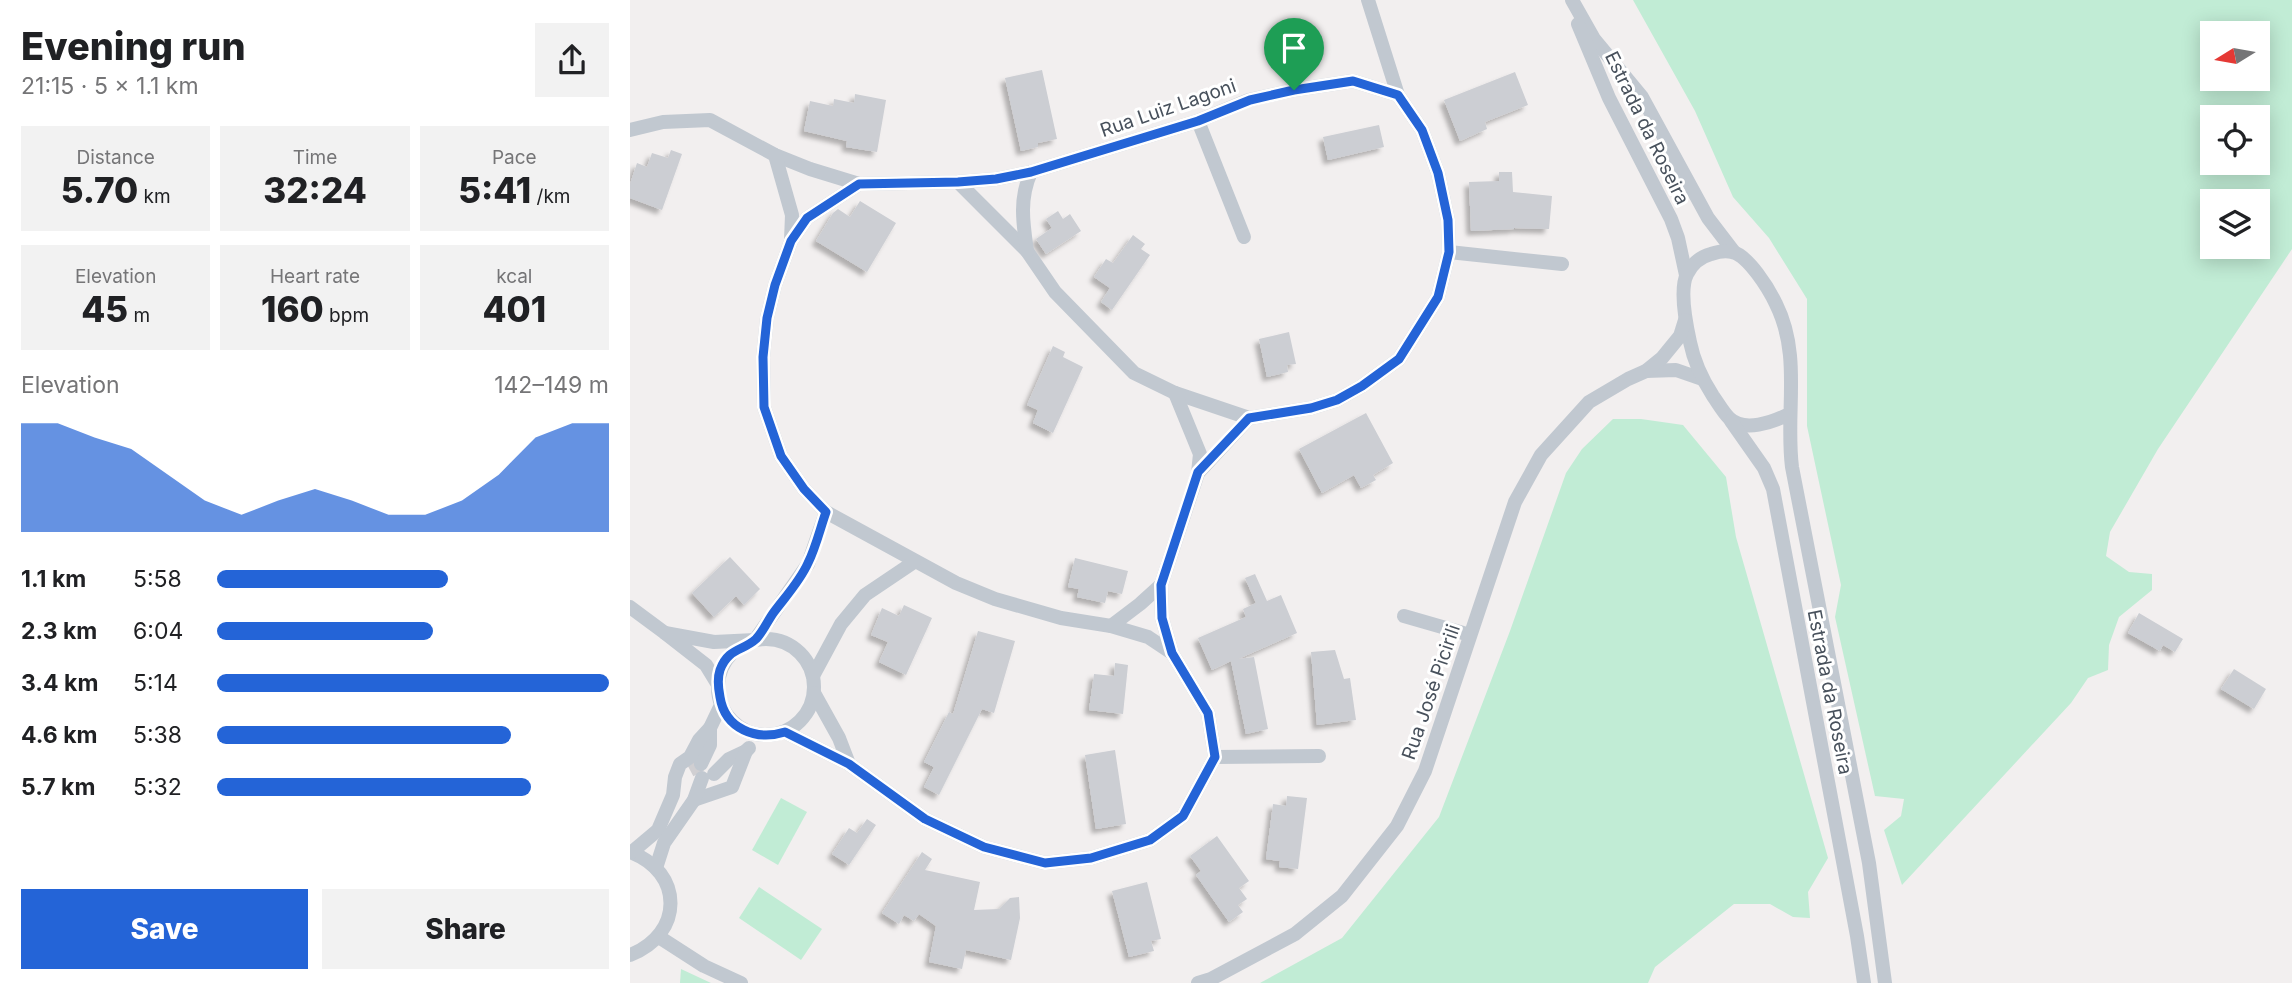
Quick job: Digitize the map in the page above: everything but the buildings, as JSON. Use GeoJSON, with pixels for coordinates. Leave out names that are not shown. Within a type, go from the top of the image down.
{"type":"FeatureCollection","features":[{"type":"Feature","properties":{"kind":"street"},"geometry":{"type":"LineString","coordinates":[[958,182],[1027,251],[1055,292],[1134,373],[1175,393],[1249,418],[1311,408],[1337,400],[1362,386],[1399,359],[1438,297],[1449,252],[1448,220],[1438,173],[1422,130],[1398,95],[1368,0]]}},
{"type":"Feature","properties":{"kind":"street","name":"Estrada da Roseira"},"geometry":{"type":"LineString","coordinates":[[1570,0],[1594,39],[1642,97],[1708,218],[1734,252],[1750,265],[1764,283],[1784,323],[1793,372],[1788,440],[1868,863],[1885,983]]}},
{"type":"Feature","properties":{"kind":"street","name":"Estrada da Roseira"},"geometry":{"type":"LineString","coordinates":[[1570,0],[1609,99],[1671,219],[1678,238],[1686,275],[1685,320],[1702,379],[1764,468],[1773,488],[1864,983]]}},
{"type":"Feature","properties":{"kind":"street","name":"Rua Luiz Lagoni"},"geometry":{"type":"LineString","coordinates":[[859,184],[958,182],[996,179],[1031,172],[1198,121],[1250,100],[1294,90],[1353,81],[1398,95]]}},
{"type":"Feature","properties":{"kind":"street"},"geometry":{"type":"LineString","coordinates":[[630,131],[663,122],[710,120],[775,155],[859,184]]}},
{"type":"Feature","properties":{"kind":"street"},"geometry":{"type":"LineString","coordinates":[[1198,121],[1244,237]]}},
{"type":"Feature","properties":{"kind":"street"},"geometry":{"type":"LineString","coordinates":[[775,155],[792,215],[791,241]]}},
{"type":"Feature","properties":{"kind":"street"},"geometry":{"type":"LineString","coordinates":[[1027,251],[1023,219],[1024,188],[1031,172]]}},
{"type":"Feature","properties":{"kind":"street"},"geometry":{"type":"LineString","coordinates":[[859,184],[807,218],[791,241],[775,285],[767,318],[763,357],[764,407],[781,456],[804,489],[826,512],[914,562],[995,599],[1061,618],[1111,626],[1148,637],[1172,653]]}},
{"type":"Feature","properties":{"kind":"street"},"geometry":{"type":"LineString","coordinates":[[1449,252],[1562,264]]}},
{"type":"Feature","properties":{"kind":"street"},"geometry":{"type":"LineString","coordinates":[[1686,275],[1702,257],[1734,252]]}},
{"type":"Feature","properties":{"kind":"street"},"geometry":{"type":"LineString","coordinates":[[1646,371],[1672,348],[1681,336],[1685,320]]}},
{"type":"Feature","properties":{"kind":"street"},"geometry":{"type":"LineString","coordinates":[[1646,371],[1675,370],[1702,379]]}},
{"type":"Feature","properties":{"kind":"street","name":"Rua José Picirili"},"geometry":{"type":"LineString","coordinates":[[1198,983],[1222,974],[1295,934],[1342,896],[1397,825],[1424,771],[1515,502],[1541,455],[1589,402],[1646,371]]}},
{"type":"Feature","properties":{"kind":"street"},"geometry":{"type":"LineString","coordinates":[[785,732],[849,764],[925,819],[984,847],[1045,863],[1091,858],[1150,840],[1183,816],[1215,757],[1208,713],[1172,653],[1162,618],[1161,585],[1198,472],[1200,454],[1175,393]]}},
{"type":"Feature","properties":{"kind":"street"},"geometry":{"type":"LineString","coordinates":[[1730,420],[1757,425],[1772,423],[1789,414]]}},
{"type":"Feature","properties":{"kind":"street"},"geometry":{"type":"LineString","coordinates":[[1198,472],[1249,418]]}},
{"type":"Feature","properties":{"kind":"street"},"geometry":{"type":"LineString","coordinates":[[665,633],[714,642],[755,640],[770,639],[785,642],[803,656],[813,676],[814,693],[809,709],[799,723],[785,732],[772,736],[757,736],[737,726],[725,714],[718,683],[721,668],[729,655],[755,640],[808,564],[826,512]]}},
{"type":"Feature","properties":{"kind":"street"},"geometry":{"type":"LineString","coordinates":[[813,676],[841,624],[864,595],[914,562]]}},
{"type":"Feature","properties":{"kind":"street"},"geometry":{"type":"LineString","coordinates":[[1111,626],[1161,585]]}},
{"type":"Feature","properties":{"kind":"street"},"geometry":{"type":"LineString","coordinates":[[630,607],[705,665],[718,683]]}},
{"type":"Feature","properties":{"kind":"street"},"geometry":{"type":"LineString","coordinates":[[1404,616],[1470,635]]}},
{"type":"Feature","properties":{"kind":"street"},"geometry":{"type":"LineString","coordinates":[[814,693],[849,764]]}},
{"type":"Feature","properties":{"kind":"street"},"geometry":{"type":"LineString","coordinates":[[630,955],[645,949],[659,937],[670,912],[667,885],[656,868],[631,852],[658,830],[673,795],[680,764],[690,757],[699,740],[710,728],[721,705]]}},
{"type":"Feature","properties":{"kind":"street"},"geometry":{"type":"LineString","coordinates":[[656,868],[664,843],[694,800],[710,745],[710,728]]}},
{"type":"Feature","properties":{"kind":"street"},"geometry":{"type":"LineString","coordinates":[[694,800],[732,787],[746,751],[757,736]]}},
{"type":"Feature","properties":{"kind":"street"},"geometry":{"type":"LineString","coordinates":[[673,795],[702,772],[746,751]]}},
{"type":"Feature","properties":{"kind":"street"},"geometry":{"type":"LineString","coordinates":[[1215,757],[1319,756]]}},
{"type":"Feature","properties":{"kind":"street"},"geometry":{"type":"LineString","coordinates":[[659,937],[704,966],[741,983]]}},
{"type":"Feature","properties":{"kind":"green space"},"geometry":{"type":"Polygon","coordinates":[[[1633,0],[2292,0],[2292,249],[2158,449],[2110,532],[2106,556],[2129,572],[2152,574],[2152,590],[2119,617],[2109,645],[2108,670],[2088,678],[2071,703],[1902,885],[1884,830],[1901,816],[1904,799],[1875,796],[1835,617],[1841,585],[1807,426],[1807,299],[1769,238],[1733,197],[1695,111],[1633,0]]]}},
{"type":"Feature","properties":{"kind":"green space"},"geometry":{"type":"Polygon","coordinates":[[[1613,419],[1641,419],[1683,425],[1726,477],[1736,537],[1828,858],[1808,892],[1810,918],[1793,917],[1770,904],[1734,904],[1655,967],[1648,983],[1260,983],[1342,938],[1439,817],[1510,631],[1566,473],[1582,449],[1613,419]]]}},
{"type":"Feature","properties":{"kind":"green space"},"geometry":{"type":"Polygon","coordinates":[[[781,798],[807,812],[778,865],[752,850],[781,798]]]}},
{"type":"Feature","properties":{"kind":"green space"},"geometry":{"type":"Polygon","coordinates":[[[759,887],[822,929],[801,960],[739,918],[759,887]]]}},
{"type":"Feature","properties":{"kind":"green space"},"geometry":{"type":"Polygon","coordinates":[[[681,969],[711,983],[680,983],[681,969]]]}},
{"type":"Feature","properties":{"kind":"tunnel"},"geometry":{"type":"LineString","coordinates":[[690,770],[701,764]]}},
{"type":"Feature","properties":{"kind":"route"},"geometry":{"type":"LineString","coordinates":[[1353,81],[1398,95],[1422,130],[1438,173],[1448,220],[1449,252],[1438,297],[1399,359],[1362,386],[1337,400],[1311,408],[1249,418],[1198,472],[1161,585],[1162,618],[1172,653],[1208,713],[1215,757],[1183,816],[1150,840],[1091,858],[1045,863],[984,847],[925,819],[849,764],[785,732],[772,736],[757,736],[737,726],[725,714],[721,705],[718,683],[721,668],[729,655],[755,640],[795,584],[808,564],[826,512],[804,489],[781,456],[764,407],[763,357],[767,318],[775,285],[791,241],[807,218],[859,184],[958,182],[996,179],[1031,172],[1198,121],[1250,100],[1294,90],[1353,81]]}}]}
